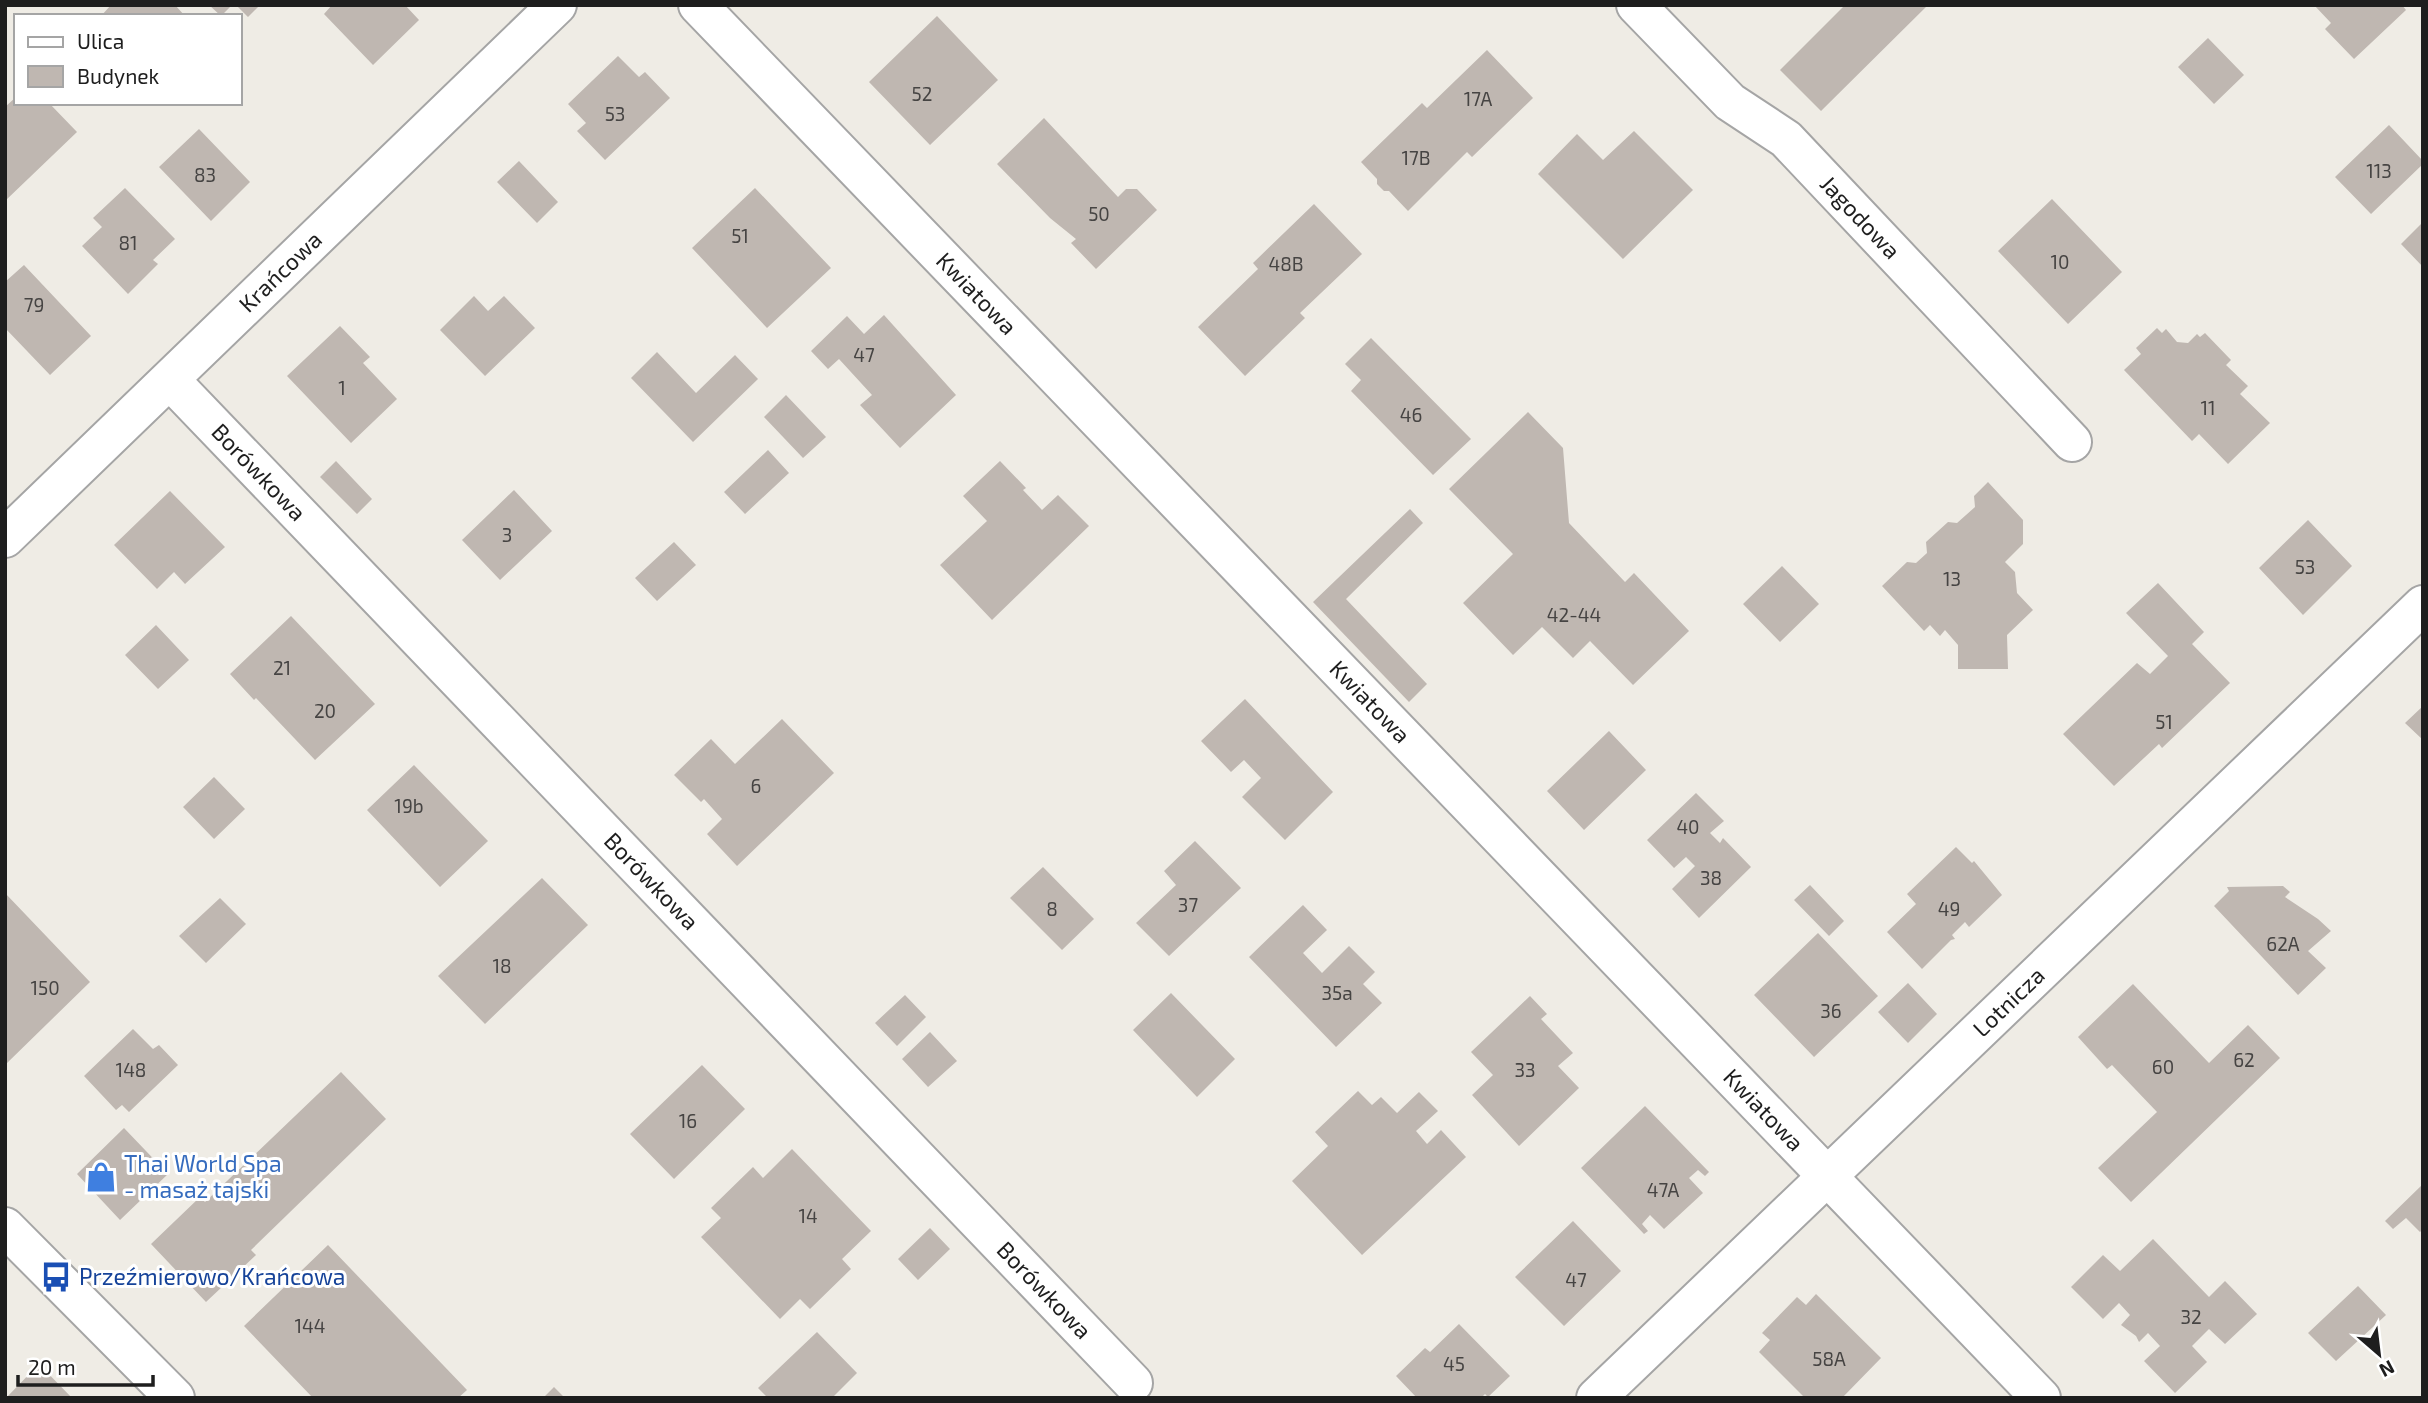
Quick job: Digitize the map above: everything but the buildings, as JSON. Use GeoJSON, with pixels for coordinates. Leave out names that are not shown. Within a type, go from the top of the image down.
{"type":"FeatureCollection","features":[{"type":"Feature","properties":{"kind":"street","name":"Krańcowa"},"geometry":{"type":"LineString","coordinates":[[5,538],[557,5]]}},
{"type":"Feature","properties":{"kind":"street","name":"Kwiatowa"},"geometry":{"type":"LineString","coordinates":[[698,5],[2041,1398]]}},
{"type":"Feature","properties":{"kind":"street","name":"Jagodowa"},"geometry":{"type":"LineString","coordinates":[[1636,5],[1730,102],[1786,139],[2072,442]]}},
{"type":"Feature","properties":{"kind":"street","name":"Borówkowa"},"geometry":{"type":"LineString","coordinates":[[170,380],[1133,1383]]}},
{"type":"Feature","properties":{"kind":"street","name":"Lotnicza"},"geometry":{"type":"LineString","coordinates":[[1596,1398],[2423,605]]}},
{"type":"Feature","properties":{"kind":"street"},"geometry":{"type":"LineString","coordinates":[[5,1227],[175,1398]]}},
{"type":"Feature","properties":{"kind":"place","name":"Thai World Spa - masaż tajski"},"geometry":{"type":"Point","coordinates":[101,1177]}},
{"type":"Feature","properties":{"kind":"place","name":"Przeźmierowo/Krańcowa"},"geometry":{"type":"Point","coordinates":[56,1277]}}]}
